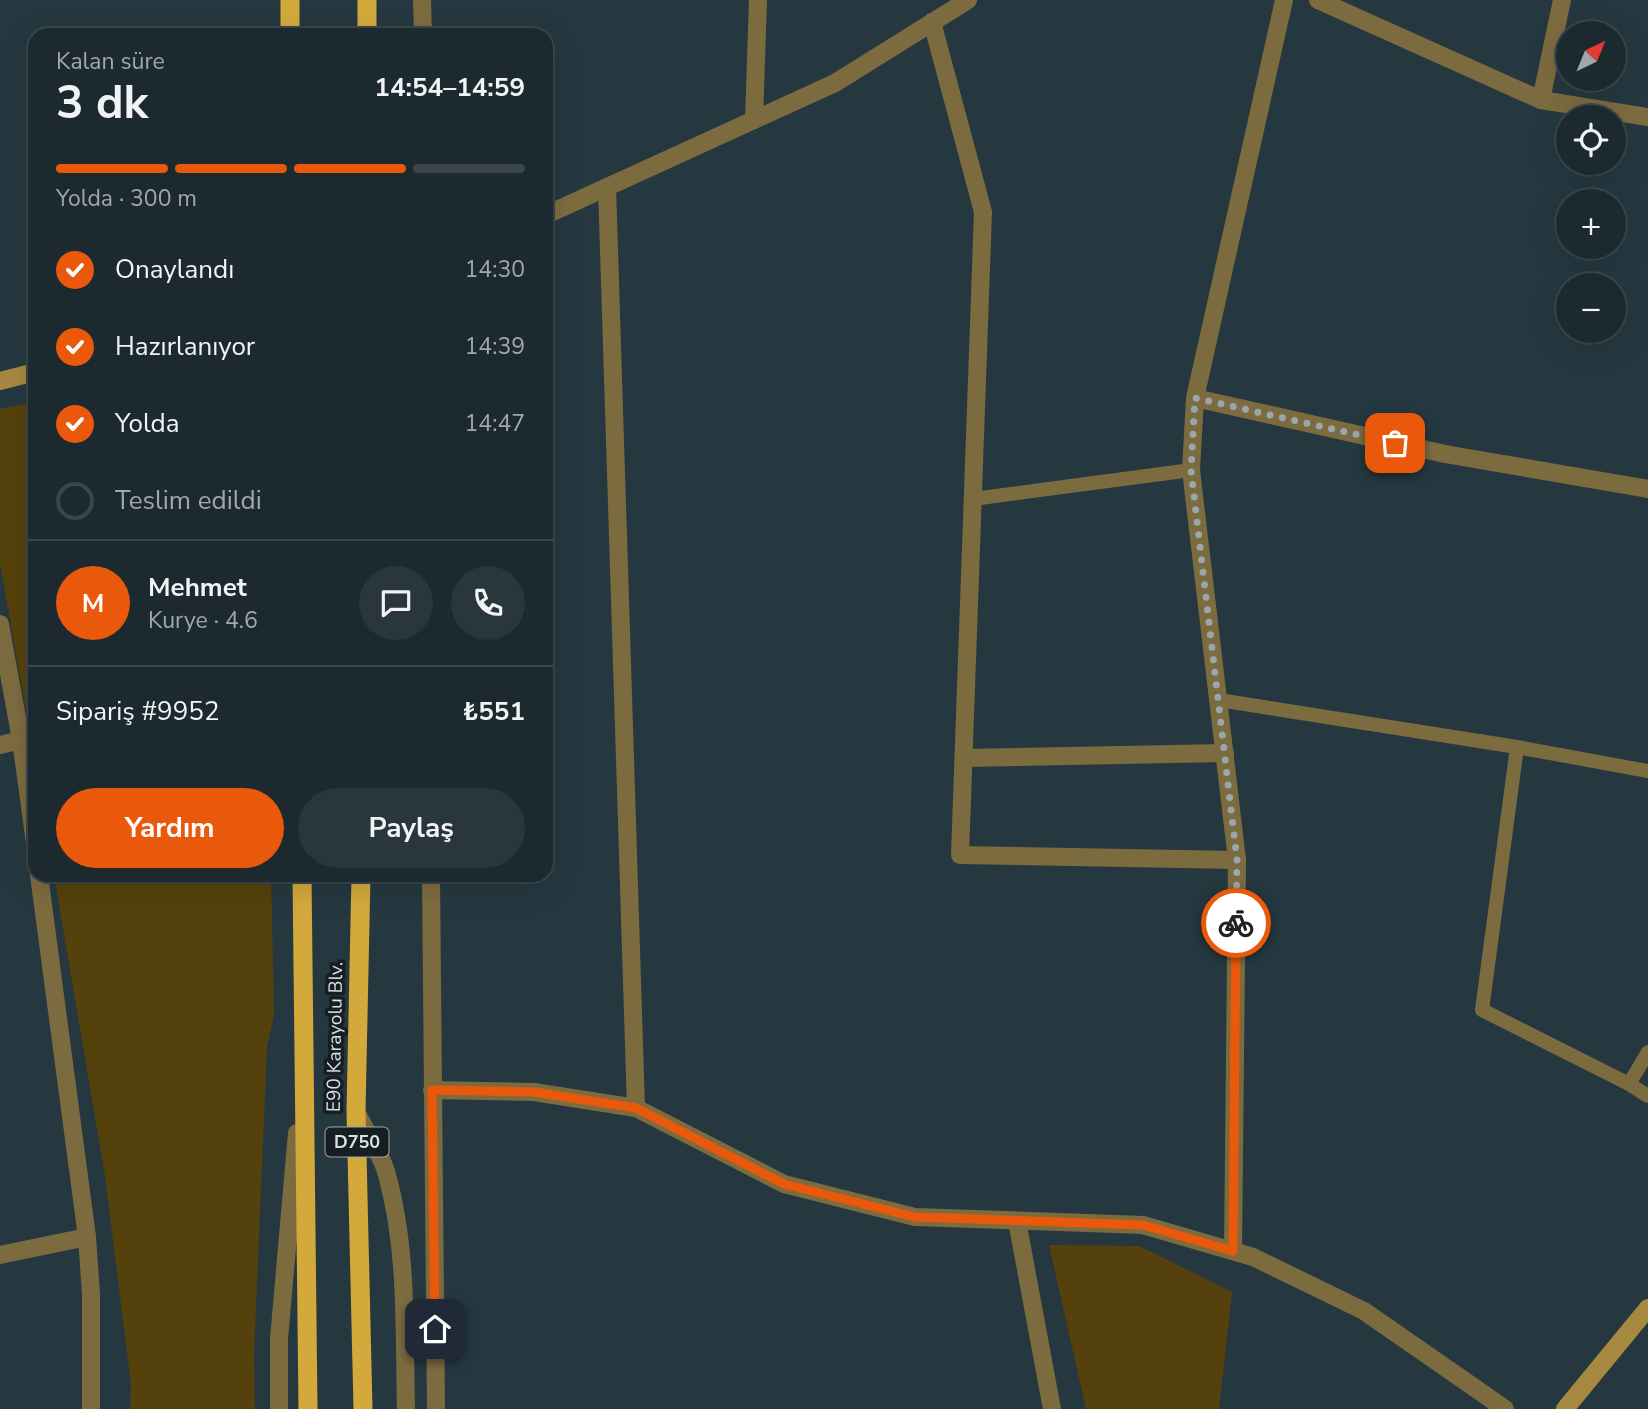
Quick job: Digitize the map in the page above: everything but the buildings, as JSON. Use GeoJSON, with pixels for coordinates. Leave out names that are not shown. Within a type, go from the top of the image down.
{"type":"FeatureCollection","features":[{"type":"Feature","properties":{"kind":"highway"},"geometry":{"type":"LineString","coordinates":[[290,0],[290,28]]}},
{"type":"Feature","properties":{"kind":"highway"},"geometry":{"type":"LineString","coordinates":[[367,0],[367,28]]}},
{"type":"Feature","properties":{"kind":"highway","name":"E90 Karayolu Blv."},"geometry":{"type":"LineString","coordinates":[[302,882],[309,1409]]}},
{"type":"Feature","properties":{"kind":"highway","name":"E90 Karayolu Blv."},"geometry":{"type":"LineString","coordinates":[[361,882],[356,1111],[363,1409]]}},
{"type":"Feature","properties":{"kind":"main road"},"geometry":{"type":"LineString","coordinates":[[0,381],[28,374]]}},
{"type":"Feature","properties":{"kind":"main road"},"geometry":{"type":"LineString","coordinates":[[1564,1409],[1648,1308]]}},
{"type":"Feature","properties":{"kind":"street"},"geometry":{"type":"LineString","coordinates":[[422,0],[423,28]]}},
{"type":"Feature","properties":{"kind":"street"},"geometry":{"type":"LineString","coordinates":[[754,120],[758,0]]}},
{"type":"Feature","properties":{"kind":"street"},"geometry":{"type":"LineString","coordinates":[[553,212],[835,83],[968,0]]}},
{"type":"Feature","properties":{"kind":"street"},"geometry":{"type":"LineString","coordinates":[[1233,1251],[1237,860],[1191,470],[1195,398],[1284,0]]}},
{"type":"Feature","properties":{"kind":"street"},"geometry":{"type":"LineString","coordinates":[[1318,0],[1541,100],[1648,117]]}},
{"type":"Feature","properties":{"kind":"street"},"geometry":{"type":"LineString","coordinates":[[1541,100],[1562,0]]}},
{"type":"Feature","properties":{"kind":"street"},"geometry":{"type":"LineString","coordinates":[[932,22],[984,212],[960,855],[1237,860]]}},
{"type":"Feature","properties":{"kind":"street"},"geometry":{"type":"LineString","coordinates":[[607,187],[636,1108]]}},
{"type":"Feature","properties":{"kind":"street"},"geometry":{"type":"LineString","coordinates":[[1195,398],[1445,454],[1648,489]]}},
{"type":"Feature","properties":{"kind":"street"},"geometry":{"type":"LineString","coordinates":[[0,624],[28,792]]}},
{"type":"Feature","properties":{"kind":"street"},"geometry":{"type":"LineString","coordinates":[[0,745],[21,740]]}},
{"type":"Feature","properties":{"kind":"street"},"geometry":{"type":"LineString","coordinates":[[964,758],[1225,753]]}},
{"type":"Feature","properties":{"kind":"street"},"geometry":{"type":"LineString","coordinates":[[40,882],[87,1237],[91,1294],[91,1409]]}},
{"type":"Feature","properties":{"kind":"street"},"geometry":{"type":"LineString","coordinates":[[431,882],[436,1409]]}},
{"type":"Feature","properties":{"kind":"street"},"geometry":{"type":"LineString","coordinates":[[279,1409],[279,1339],[304,1059]]}},
{"type":"Feature","properties":{"kind":"street"},"geometry":{"type":"LineString","coordinates":[[432,1090],[534,1092],[636,1108],[784,1184],[915,1217],[1143,1225],[1253,1256],[1364,1311],[1505,1409]]}},
{"type":"Feature","properties":{"kind":"street"},"geometry":{"type":"LineString","coordinates":[[356,1111],[387,1173],[397,1228],[403,1285],[406,1409]]}},
{"type":"Feature","properties":{"kind":"street"},"geometry":{"type":"LineString","coordinates":[[1017,1221],[1052,1409]]}},
{"type":"Feature","properties":{"kind":"street"},"geometry":{"type":"LineString","coordinates":[[0,1255],[87,1237]]}},
{"type":"Feature","properties":{"kind":"lane"},"geometry":{"type":"LineString","coordinates":[[973,499],[1191,470]]}},
{"type":"Feature","properties":{"kind":"lane"},"geometry":{"type":"LineString","coordinates":[[1219,700],[1517,747],[1648,771]]}},
{"type":"Feature","properties":{"kind":"lane"},"geometry":{"type":"LineString","coordinates":[[1517,747],[1482,1010],[1648,1096]]}},
{"type":"Feature","properties":{"kind":"lane"},"geometry":{"type":"LineString","coordinates":[[1629,1084],[1648,1052]]}},
{"type":"Feature","properties":{"kind":"shaded area"},"geometry":{"type":"Polygon","coordinates":[[[28,403],[28,722],[0,563],[0,409],[28,403]]]}},
{"type":"Feature","properties":{"kind":"shaded area"},"geometry":{"type":"Polygon","coordinates":[[[55,882],[271,882],[274,1014],[267,1047],[254,1354],[255,1409],[130,1409],[131,1384],[105,1176],[55,882]]]}},
{"type":"Feature","properties":{"kind":"shaded area"},"geometry":{"type":"Polygon","coordinates":[[[1049,1245],[1139,1246],[1232,1292],[1219,1409],[1086,1409],[1049,1245]]]}},
{"type":"Feature","properties":{"kind":"way so far"},"geometry":{"type":"LineString","coordinates":[[1236,923],[1237,860],[1191,470],[1195,398],[1395,443]]}},
{"type":"Feature","properties":{"kind":"route"},"geometry":{"type":"LineString","coordinates":[[435,1329],[432,1090],[534,1092],[636,1108],[784,1184],[915,1217],[1143,1225],[1233,1251],[1236,923]]}}]}
